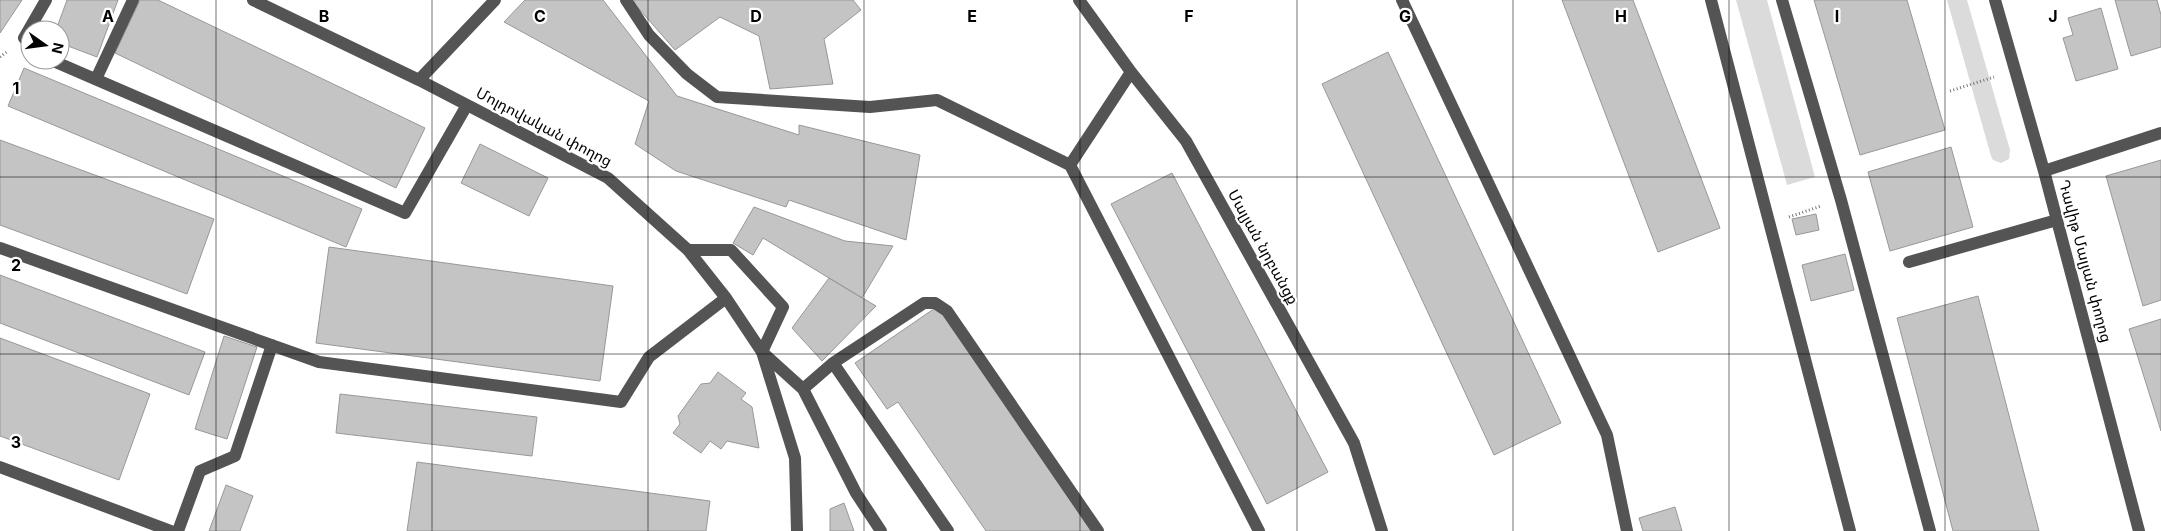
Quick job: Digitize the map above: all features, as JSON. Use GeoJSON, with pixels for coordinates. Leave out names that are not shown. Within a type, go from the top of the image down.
{"type":"FeatureCollection","features":[{"type":"Feature","properties":{"kind":"street"},"geometry":{"type":"LineString","coordinates":[[34,20],[46,0]]}},
{"type":"Feature","properties":{"kind":"street"},"geometry":{"type":"LineString","coordinates":[[96,79],[133,0]]}},
{"type":"Feature","properties":{"kind":"street","name":"Մոլդովական փողոց"},"geometry":{"type":"LineString","coordinates":[[253,0],[419,80],[608,178],[688,250],[726,298],[762,352],[795,458],[797,531]]}},
{"type":"Feature","properties":{"kind":"street"},"geometry":{"type":"LineString","coordinates":[[419,80],[496,0]]}},
{"type":"Feature","properties":{"kind":"street"},"geometry":{"type":"LineString","coordinates":[[626,0],[649,35],[687,74],[717,97],[870,107],[937,100],[1070,165],[1259,531]]}},
{"type":"Feature","properties":{"kind":"street","name":"Մալյան նրբանցք"},"geometry":{"type":"LineString","coordinates":[[1079,0],[1131,72],[1186,142],[1354,443],[1382,531]]}},
{"type":"Feature","properties":{"kind":"street"},"geometry":{"type":"LineString","coordinates":[[1402,0],[1607,435],[1627,531]]}},
{"type":"Feature","properties":{"kind":"street"},"geometry":{"type":"LineString","coordinates":[[1711,0],[1850,531]]}},
{"type":"Feature","properties":{"kind":"street"},"geometry":{"type":"LineString","coordinates":[[1782,0],[1841,200],[1930,531]]}},
{"type":"Feature","properties":{"kind":"street","name":"Դավիթ Մալյան փողոց"},"geometry":{"type":"LineString","coordinates":[[1995,0],[2044,171],[2140,531]]}},
{"type":"Feature","properties":{"kind":"street"},"geometry":{"type":"LineString","coordinates":[[70,68],[405,214],[467,105]]}},
{"type":"Feature","properties":{"kind":"street"},"geometry":{"type":"LineString","coordinates":[[1070,165],[1131,72]]}},
{"type":"Feature","properties":{"kind":"street"},"geometry":{"type":"LineString","coordinates":[[2044,171],[2161,133]]}},
{"type":"Feature","properties":{"kind":"street"},"geometry":{"type":"LineString","coordinates":[[1909,262],[2057,220]]}},
{"type":"Feature","properties":{"kind":"street"},"geometry":{"type":"LineString","coordinates":[[0,248],[319,362],[621,402],[650,357],[726,298]]}},
{"type":"Feature","properties":{"kind":"street"},"geometry":{"type":"LineString","coordinates":[[688,250],[731,250],[784,307],[762,352],[802,389],[856,493],[881,531]]}},
{"type":"Feature","properties":{"kind":"street"},"geometry":{"type":"LineString","coordinates":[[802,389],[833,363],[924,303],[935,303],[947,311],[1098,531]]}},
{"type":"Feature","properties":{"kind":"street"},"geometry":{"type":"LineString","coordinates":[[178,531],[200,471],[235,456],[272,345]]}},
{"type":"Feature","properties":{"kind":"street"},"geometry":{"type":"LineString","coordinates":[[833,363],[948,531]]}},
{"type":"Feature","properties":{"kind":"street"},"geometry":{"type":"LineString","coordinates":[[0,466],[172,531]]}},
{"type":"Feature","properties":{"kind":"path"},"geometry":{"type":"LineString","coordinates":[[1950,91],[2002,75]]}},
{"type":"Feature","properties":{"kind":"path"},"geometry":{"type":"LineString","coordinates":[[1770,223],[1841,200]]}},
{"type":"Feature","properties":{"kind":"shaded area"},"geometry":{"type":"Polygon","coordinates":[[[1736,0],[1767,0],[1815,177],[1787,185],[1736,0]]]}},
{"type":"Feature","properties":{"kind":"shaded area"},"geometry":{"type":"Polygon","coordinates":[[[1947,0],[1967,0],[2010,150],[2009,159],[2001,163],[1993,160],[1991,156],[1947,0]]]}},
{"type":"Feature","properties":{"kind":"building"},"geometry":{"type":"Polygon","coordinates":[[[0,0],[22,0],[0,33],[0,0]]]}},
{"type":"Feature","properties":{"kind":"building"},"geometry":{"type":"Polygon","coordinates":[[[67,0],[118,0],[97,57],[70,47],[70,20],[60,20],[67,0]]]}},
{"type":"Feature","properties":{"kind":"building"},"geometry":{"type":"Polygon","coordinates":[[[140,0],[158,0],[425,128],[396,188],[115,53],[140,0]]]}},
{"type":"Feature","properties":{"kind":"building"},"geometry":{"type":"Polygon","coordinates":[[[525,0],[603,0],[677,96],[799,135],[799,125],[920,155],[906,240],[789,200],[786,207],[676,171],[635,144],[649,101],[504,22],[525,0]]]}},
{"type":"Feature","properties":{"kind":"building"},"geometry":{"type":"Polygon","coordinates":[[[635,0],[853,0],[861,10],[824,39],[833,84],[770,89],[759,36],[720,17],[675,50],[633,2],[635,0]]]}},
{"type":"Feature","properties":{"kind":"building"},"geometry":{"type":"Polygon","coordinates":[[[1562,0],[1633,0],[1720,228],[1658,252],[1562,0]]]}},
{"type":"Feature","properties":{"kind":"building"},"geometry":{"type":"Polygon","coordinates":[[[1814,0],[1907,0],[1945,130],[1860,155],[1814,0]]]}},
{"type":"Feature","properties":{"kind":"building"},"geometry":{"type":"Polygon","coordinates":[[[2115,0],[2157,0],[2161,15],[2161,47],[2131,56],[2115,0]]]}},
{"type":"Feature","properties":{"kind":"building"},"geometry":{"type":"Polygon","coordinates":[[[2101,8],[2118,69],[2076,81],[2063,38],[2073,35],[2068,18],[2101,8]]]}},
{"type":"Feature","properties":{"kind":"building"},"geometry":{"type":"Polygon","coordinates":[[[1388,52],[1561,423],[1494,455],[1322,84],[1388,52]]]}},
{"type":"Feature","properties":{"kind":"building"},"geometry":{"type":"Polygon","coordinates":[[[23,70],[29,70],[362,209],[346,247],[8,106],[23,70]]]}},
{"type":"Feature","properties":{"kind":"building"},"geometry":{"type":"Polygon","coordinates":[[[0,140],[214,219],[187,294],[0,225],[0,140]]]}},
{"type":"Feature","properties":{"kind":"building"},"geometry":{"type":"Polygon","coordinates":[[[480,144],[548,178],[529,216],[461,183],[480,144]]]}},
{"type":"Feature","properties":{"kind":"building"},"geometry":{"type":"Polygon","coordinates":[[[1951,147],[1973,227],[1890,251],[1868,172],[1951,147]]]}},
{"type":"Feature","properties":{"kind":"building"},"geometry":{"type":"Polygon","coordinates":[[[2161,160],[2161,300],[2143,306],[2106,176],[2161,160]]]}},
{"type":"Feature","properties":{"kind":"building"},"geometry":{"type":"Polygon","coordinates":[[[1172,173],[1328,472],[1267,504],[1111,204],[1172,173]]]}},
{"type":"Feature","properties":{"kind":"building"},"geometry":{"type":"Polygon","coordinates":[[[754,207],[845,241],[893,246],[862,298],[763,238],[753,255],[733,243],[754,207]]]}},
{"type":"Feature","properties":{"kind":"building"},"geometry":{"type":"Polygon","coordinates":[[[1816,214],[1819,230],[1796,235],[1792,219],[1816,214]]]}},
{"type":"Feature","properties":{"kind":"building"},"geometry":{"type":"Polygon","coordinates":[[[329,247],[613,286],[600,381],[316,343],[329,247]]]}},
{"type":"Feature","properties":{"kind":"building"},"geometry":{"type":"Polygon","coordinates":[[[1845,254],[1854,290],[1811,301],[1802,265],[1845,254]]]}},
{"type":"Feature","properties":{"kind":"building"},"geometry":{"type":"Polygon","coordinates":[[[0,275],[205,352],[189,395],[0,323],[0,275]]]}},
{"type":"Feature","properties":{"kind":"building"},"geometry":{"type":"Polygon","coordinates":[[[829,278],[876,306],[822,361],[792,328],[829,278]]]}},
{"type":"Feature","properties":{"kind":"building"},"geometry":{"type":"Polygon","coordinates":[[[1978,296],[2039,531],[1953,531],[1897,318],[1978,296]]]}},
{"type":"Feature","properties":{"kind":"building"},"geometry":{"type":"Polygon","coordinates":[[[938,306],[1091,531],[986,531],[898,402],[887,409],[855,363],[938,306]]]}},
{"type":"Feature","properties":{"kind":"building"},"geometry":{"type":"Polygon","coordinates":[[[2161,319],[2161,431],[2129,329],[2161,319]]]}},
{"type":"Feature","properties":{"kind":"building"},"geometry":{"type":"Polygon","coordinates":[[[224,336],[257,347],[227,439],[195,429],[224,336]]]}},
{"type":"Feature","properties":{"kind":"building"},"geometry":{"type":"Polygon","coordinates":[[[0,338],[150,394],[119,480],[0,436],[0,338]]]}},
{"type":"Feature","properties":{"kind":"building"},"geometry":{"type":"Polygon","coordinates":[[[718,372],[746,393],[741,399],[752,407],[759,448],[727,441],[721,449],[710,441],[701,453],[673,433],[680,424],[678,416],[701,384],[710,383],[718,372]]]}},
{"type":"Feature","properties":{"kind":"building"},"geometry":{"type":"Polygon","coordinates":[[[340,394],[537,417],[532,456],[336,433],[340,394]]]}},
{"type":"Feature","properties":{"kind":"building"},"geometry":{"type":"Polygon","coordinates":[[[417,462],[710,501],[706,531],[407,531],[417,462]]]}},
{"type":"Feature","properties":{"kind":"building"},"geometry":{"type":"Polygon","coordinates":[[[226,485],[253,496],[240,531],[209,531],[226,485]]]}},
{"type":"Feature","properties":{"kind":"building"},"geometry":{"type":"Polygon","coordinates":[[[844,503],[854,531],[830,531],[830,509],[844,503]]]}},
{"type":"Feature","properties":{"kind":"building"},"geometry":{"type":"Polygon","coordinates":[[[1675,507],[1682,531],[1643,531],[1639,518],[1675,507]]]}}]}
